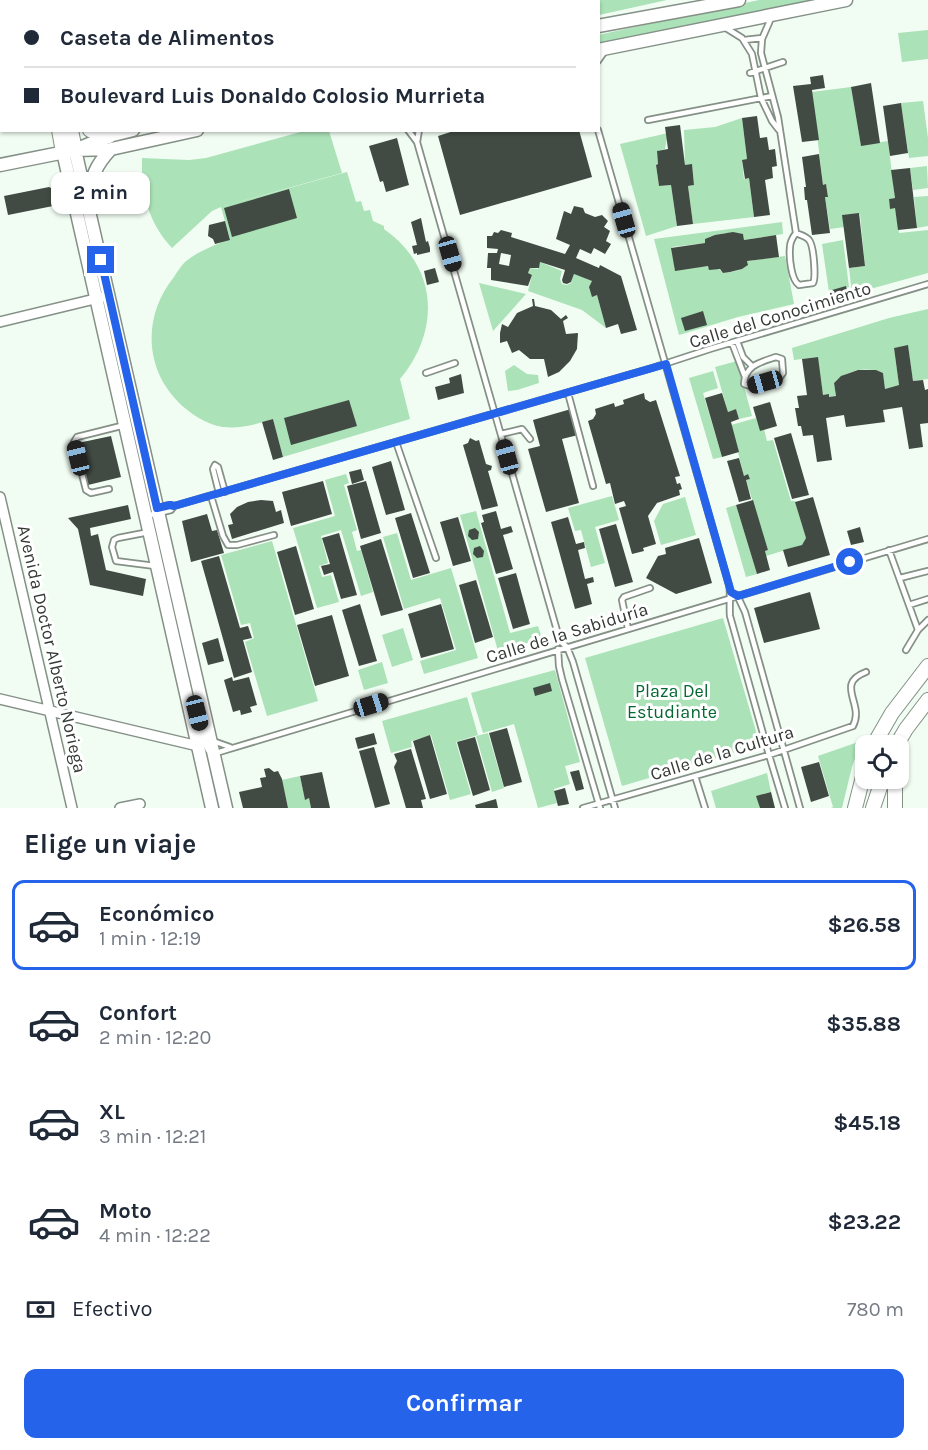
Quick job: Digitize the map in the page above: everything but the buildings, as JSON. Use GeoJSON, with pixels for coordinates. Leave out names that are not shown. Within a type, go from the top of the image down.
{"type":"FeatureCollection","features":[{"type":"Feature","properties":{"kind":"main road"},"geometry":{"type":"LineString","coordinates":[[600,26],[739,0]]}},
{"type":"Feature","properties":{"kind":"main road"},"geometry":{"type":"LineString","coordinates":[[602,50],[846,0]]}},
{"type":"Feature","properties":{"kind":"main road"},"geometry":{"type":"LineString","coordinates":[[60,132],[69,151],[101,260],[138,422],[154,513],[149,532],[212,808]]}},
{"type":"Feature","properties":{"kind":"main road"},"geometry":{"type":"LineString","coordinates":[[71,132],[69,151],[96,299],[124,425],[163,534],[226,808]]}},
{"type":"Feature","properties":{"kind":"main road"},"geometry":{"type":"LineString","coordinates":[[93,132],[110,142]]}},
{"type":"Feature","properties":{"kind":"main road"},"geometry":{"type":"LineString","coordinates":[[101,260],[101,236],[91,186],[95,168],[110,142],[128,132]]}},
{"type":"Feature","properties":{"kind":"main road"},"geometry":{"type":"LineString","coordinates":[[0,165],[110,142],[182,132]]}},
{"type":"Feature","properties":{"kind":"main road"},"geometry":{"type":"LineString","coordinates":[[879,735],[892,713],[928,666]]}},
{"type":"Feature","properties":{"kind":"main road"},"geometry":{"type":"LineString","coordinates":[[902,735],[928,700]]}},
{"type":"Feature","properties":{"kind":"main road"},"geometry":{"type":"LineString","coordinates":[[855,808],[860,789]]}},
{"type":"Feature","properties":{"kind":"main road"},"geometry":{"type":"LineString","coordinates":[[873,808],[880,789]]}},
{"type":"Feature","properties":{"kind":"main road"},"geometry":{"type":"LineString","coordinates":[[882,789],[882,808]]}},
{"type":"Feature","properties":{"kind":"main road"},"geometry":{"type":"LineString","coordinates":[[895,789],[896,808]]}},
{"type":"Feature","properties":{"kind":"street"},"geometry":{"type":"LineString","coordinates":[[0,322],[109,296]]}},
{"type":"Feature","properties":{"kind":"street","name":"Avenida Doctor Alberto Noriega"},"geometry":{"type":"LineString","coordinates":[[0,497],[72,808]]}},
{"type":"Feature","properties":{"kind":"street"},"geometry":{"type":"LineString","coordinates":[[0,699],[198,746]]}},
{"type":"Feature","properties":{"kind":"street"},"geometry":{"type":"LineString","coordinates":[[120,808],[140,804]]}},
{"type":"Feature","properties":{"kind":"lane"},"geometry":{"type":"LineString","coordinates":[[772,16],[762,38],[762,53],[779,130],[796,233],[789,248],[794,280],[799,285],[813,284],[816,278],[811,245],[806,238],[796,233]]}},
{"type":"Feature","properties":{"kind":"lane"},"geometry":{"type":"LineString","coordinates":[[723,26],[744,40],[752,54],[752,72],[761,98],[779,130]]}},
{"type":"Feature","properties":{"kind":"lane"},"geometry":{"type":"LineString","coordinates":[[744,40],[762,38]]}},
{"type":"Feature","properties":{"kind":"lane"},"geometry":{"type":"LineString","coordinates":[[752,72],[783,62]]}},
{"type":"Feature","properties":{"kind":"lane"},"geometry":{"type":"LineString","coordinates":[[648,120],[772,96]]}},
{"type":"Feature","properties":{"kind":"lane"},"geometry":{"type":"LineString","coordinates":[[410,132],[417,142],[560,641],[558,649],[562,679],[599,806]]}},
{"type":"Feature","properties":{"kind":"lane"},"geometry":{"type":"LineString","coordinates":[[417,142],[419,132]]}},
{"type":"Feature","properties":{"kind":"lane"},"geometry":{"type":"LineString","coordinates":[[599,132],[731,592],[728,598],[730,616],[786,808]]}},
{"type":"Feature","properties":{"kind":"lane","name":"Calle del Conocimiento"},"geometry":{"type":"LineString","coordinates":[[154,513],[170,505],[174,506],[222,493],[495,414],[928,284]]}},
{"type":"Feature","properties":{"kind":"lane"},"geometry":{"type":"LineString","coordinates":[[734,342],[743,357],[753,366]]}},
{"type":"Feature","properties":{"kind":"lane"},"geometry":{"type":"LineString","coordinates":[[734,342],[745,377],[744,384],[750,386],[782,376],[782,359],[779,357],[753,366],[745,377]]}},
{"type":"Feature","properties":{"kind":"lane"},"geometry":{"type":"LineString","coordinates":[[426,373],[455,363]]}},
{"type":"Feature","properties":{"kind":"lane"},"geometry":{"type":"LineString","coordinates":[[567,393],[593,486]]}},
{"type":"Feature","properties":{"kind":"lane"},"geometry":{"type":"LineString","coordinates":[[109,489],[91,493],[86,490],[74,442],[77,437],[138,422]]}},
{"type":"Feature","properties":{"kind":"lane"},"geometry":{"type":"LineString","coordinates":[[501,434],[522,429],[530,439]]}},
{"type":"Feature","properties":{"kind":"lane"},"geometry":{"type":"LineString","coordinates":[[396,442],[435,558]]}},
{"type":"Feature","properties":{"kind":"lane"},"geometry":{"type":"LineString","coordinates":[[215,465],[218,468],[222,493],[213,469],[215,465]]}},
{"type":"Feature","properties":{"kind":"lane"},"geometry":{"type":"LineString","coordinates":[[211,496],[222,536],[228,545],[237,545],[274,535]]}},
{"type":"Feature","properties":{"kind":"lane"},"geometry":{"type":"LineString","coordinates":[[157,566],[116,561],[112,547],[117,538],[149,532],[163,534]]}},
{"type":"Feature","properties":{"kind":"lane","name":"Calle de la Sabiduría"},"geometry":{"type":"LineString","coordinates":[[214,753],[221,753],[230,747],[928,539]]}},
{"type":"Feature","properties":{"kind":"lane"},"geometry":{"type":"LineString","coordinates":[[889,550],[918,630]]}},
{"type":"Feature","properties":{"kind":"lane"},"geometry":{"type":"LineString","coordinates":[[900,578],[928,572]]}},
{"type":"Feature","properties":{"kind":"lane"},"geometry":{"type":"LineString","coordinates":[[628,628],[622,600],[624,597],[650,588]]}},
{"type":"Feature","properties":{"kind":"lane"},"geometry":{"type":"LineString","coordinates":[[731,592],[738,596],[753,640],[800,808]]}},
{"type":"Feature","properties":{"kind":"lane"},"geometry":{"type":"LineString","coordinates":[[909,605],[928,599]]}},
{"type":"Feature","properties":{"kind":"lane"},"geometry":{"type":"LineString","coordinates":[[906,650],[918,630],[928,620]]}},
{"type":"Feature","properties":{"kind":"lane"},"geometry":{"type":"LineString","coordinates":[[560,641],[567,647],[576,672],[615,808]]}},
{"type":"Feature","properties":{"kind":"lane","name":"Calle de la Cultura"},"geometry":{"type":"LineString","coordinates":[[582,808],[599,806],[769,755],[853,726],[856,716],[851,690],[852,680],[855,676],[866,672]]}},
{"type":"Feature","properties":{"kind":"lane"},"geometry":{"type":"LineString","coordinates":[[186,691],[197,713],[204,742],[214,753]]}},
{"type":"Feature","properties":{"kind":"lane"},"geometry":{"type":"LineString","coordinates":[[211,740],[230,747]]}},
{"type":"Feature","properties":{"kind":"lane"},"geometry":{"type":"LineString","coordinates":[[695,776],[705,808]]}},
{"type":"Feature","properties":{"kind":"green space"},"geometry":{"type":"Polygon","coordinates":[[[600,0],[667,0],[600,15],[600,0]]]}},
{"type":"Feature","properties":{"kind":"green space"},"geometry":{"type":"Polygon","coordinates":[[[759,0],[825,0],[600,45],[600,35],[759,0]]]}},
{"type":"Feature","properties":{"kind":"green space"},"geometry":{"type":"Polygon","coordinates":[[[928,30],[928,59],[902,62],[898,33],[928,30]]]}},
{"type":"Feature","properties":{"kind":"green space"},"geometry":{"type":"Polygon","coordinates":[[[851,87],[861,145],[888,141],[895,198],[889,199],[890,208],[895,208],[899,233],[928,230],[928,273],[852,294],[849,268],[865,266],[860,214],[843,215],[844,227],[830,229],[825,197],[828,196],[826,185],[823,185],[812,92],[851,87]]]}},
{"type":"Feature","properties":{"kind":"green space"},"geometry":{"type":"Polygon","coordinates":[[[923,101],[928,156],[909,158],[901,103],[923,101]]]}},
{"type":"Feature","properties":{"kind":"green space"},"geometry":{"type":"Polygon","coordinates":[[[742,118],[747,159],[742,161],[744,179],[749,178],[754,217],[693,224],[688,186],[694,185],[692,165],[685,165],[684,130],[715,127],[742,118]]]}},
{"type":"Feature","properties":{"kind":"green space"},"geometry":{"type":"Polygon","coordinates":[[[300,132],[329,132],[342,173],[224,206],[347,172],[356,202],[361,201],[364,211],[370,210],[373,221],[384,226],[384,229],[402,244],[424,280],[428,300],[427,320],[422,340],[413,360],[400,379],[410,419],[283,457],[273,419],[255,424],[223,427],[198,418],[172,395],[155,363],[152,328],[156,310],[163,293],[185,262],[201,251],[230,239],[221,207],[212,211],[172,248],[157,228],[148,206],[143,183],[142,158],[189,160],[206,158],[300,132]]]}},
{"type":"Feature","properties":{"kind":"green space"},"geometry":{"type":"Polygon","coordinates":[[[668,133],[665,149],[657,151],[658,164],[656,165],[659,186],[671,185],[677,226],[646,236],[620,144],[668,133]]]}},
{"type":"Feature","properties":{"kind":"green space"},"geometry":{"type":"Polygon","coordinates":[[[927,166],[928,188],[913,190],[910,168],[927,166]]]}},
{"type":"Feature","properties":{"kind":"green space"},"geometry":{"type":"Polygon","coordinates":[[[928,196],[928,226],[917,228],[914,197],[928,196]]]}},
{"type":"Feature","properties":{"kind":"green space"},"geometry":{"type":"Polygon","coordinates":[[[782,222],[783,234],[744,240],[743,234],[725,233],[705,239],[705,243],[672,247],[675,270],[707,266],[726,273],[745,267],[748,265],[747,261],[785,256],[794,304],[738,317],[679,335],[654,239],[782,222]]]}},
{"type":"Feature","properties":{"kind":"green space"},"geometry":{"type":"Polygon","coordinates":[[[843,240],[849,287],[829,292],[822,244],[843,240]]]}},
{"type":"Feature","properties":{"kind":"green space"},"geometry":{"type":"Polygon","coordinates":[[[540,262],[562,271],[560,279],[562,284],[571,283],[574,274],[592,281],[593,296],[597,295],[606,328],[582,310],[528,291],[532,275],[528,273],[530,268],[538,269],[540,262]]]}},
{"type":"Feature","properties":{"kind":"green space"},"geometry":{"type":"Polygon","coordinates":[[[479,283],[526,294],[493,331],[479,283]]]}},
{"type":"Feature","properties":{"kind":"green space"},"geometry":{"type":"Polygon","coordinates":[[[928,309],[928,379],[913,381],[908,346],[894,348],[899,385],[885,389],[883,373],[857,370],[834,383],[836,396],[829,397],[823,395],[817,357],[794,360],[792,348],[889,318],[928,309]]]}},
{"type":"Feature","properties":{"kind":"green space"},"geometry":{"type":"Polygon","coordinates":[[[737,361],[752,416],[739,419],[736,409],[728,412],[715,367],[737,361]]]}},
{"type":"Feature","properties":{"kind":"green space"},"geometry":{"type":"Polygon","coordinates":[[[514,365],[527,374],[538,375],[539,383],[508,391],[505,371],[514,365]]]}},
{"type":"Feature","properties":{"kind":"green space"},"geometry":{"type":"Polygon","coordinates":[[[713,371],[718,388],[703,393],[722,457],[713,459],[689,378],[713,371]]]}},
{"type":"Feature","properties":{"kind":"green space"},"geometry":{"type":"Polygon","coordinates":[[[756,418],[760,430],[764,429],[767,441],[773,440],[791,501],[795,501],[806,538],[802,545],[766,556],[765,551],[768,550],[746,480],[750,479],[748,474],[744,476],[731,425],[756,418]]]}},
{"type":"Feature","properties":{"kind":"green space"},"geometry":{"type":"Polygon","coordinates":[[[346,474],[349,483],[344,485],[357,530],[352,532],[357,551],[361,550],[373,592],[361,596],[341,530],[321,536],[328,563],[319,566],[322,577],[331,575],[339,602],[317,608],[293,528],[335,516],[325,480],[346,474]]]}},
{"type":"Feature","properties":{"kind":"green space"},"geometry":{"type":"Polygon","coordinates":[[[612,496],[619,520],[595,527],[605,563],[591,567],[581,530],[575,531],[568,508],[612,496]]]}},
{"type":"Feature","properties":{"kind":"green space"},"geometry":{"type":"Polygon","coordinates":[[[685,497],[696,535],[661,545],[654,521],[663,504],[685,497]]]}},
{"type":"Feature","properties":{"kind":"green space"},"geometry":{"type":"Polygon","coordinates":[[[736,505],[757,574],[746,577],[726,508],[736,505]]]}},
{"type":"Feature","properties":{"kind":"green space"},"geometry":{"type":"Polygon","coordinates":[[[476,511],[510,633],[538,626],[542,639],[498,651],[460,515],[476,511]]]}},
{"type":"Feature","properties":{"kind":"green space"},"geometry":{"type":"Polygon","coordinates":[[[397,533],[411,580],[451,568],[478,658],[424,674],[420,661],[456,650],[440,598],[404,609],[383,537],[397,533]]]}},
{"type":"Feature","properties":{"kind":"green space"},"geometry":{"type":"Polygon","coordinates":[[[272,541],[318,701],[267,716],[245,642],[254,638],[250,623],[241,625],[221,555],[272,541]]]}},
{"type":"Feature","properties":{"kind":"green space","name":"Plaza Del Estudiante"},"geometry":{"type":"Polygon","coordinates":[[[723,618],[760,745],[622,786],[585,658],[723,618]]]}},
{"type":"Feature","properties":{"kind":"green space"},"geometry":{"type":"Polygon","coordinates":[[[403,628],[413,660],[392,667],[382,635],[403,628]]]}},
{"type":"Feature","properties":{"kind":"green space"},"geometry":{"type":"Polygon","coordinates":[[[382,662],[388,683],[364,690],[358,670],[382,662]]]}},
{"type":"Feature","properties":{"kind":"green space"},"geometry":{"type":"Polygon","coordinates":[[[555,670],[580,762],[565,766],[570,784],[554,789],[557,803],[538,808],[514,724],[483,733],[471,693],[555,670]]]}},
{"type":"Feature","properties":{"kind":"green space"},"geometry":{"type":"Polygon","coordinates":[[[467,697],[478,735],[456,742],[471,794],[450,800],[431,735],[411,741],[412,747],[391,753],[382,721],[467,697]]]}},
{"type":"Feature","properties":{"kind":"green space"},"geometry":{"type":"Polygon","coordinates":[[[488,733],[504,788],[492,792],[476,736],[488,733]]]}},
{"type":"Feature","properties":{"kind":"green space"},"geometry":{"type":"Polygon","coordinates":[[[855,743],[855,758],[842,808],[831,808],[833,807],[818,756],[855,743]]]}},
{"type":"Feature","properties":{"kind":"green space"},"geometry":{"type":"Polygon","coordinates":[[[767,773],[771,792],[757,796],[760,808],[716,808],[711,791],[767,773]]]}},
{"type":"Feature","properties":{"kind":"green space"},"geometry":{"type":"Polygon","coordinates":[[[300,776],[305,799],[309,798],[311,808],[288,808],[282,780],[300,776]]]}},
{"type":"Feature","properties":{"kind":"route"},"geometry":{"type":"LineString","coordinates":[[101,260],[157,508],[174,506],[666,364],[731,592],[738,596],[850,562]]}}]}
